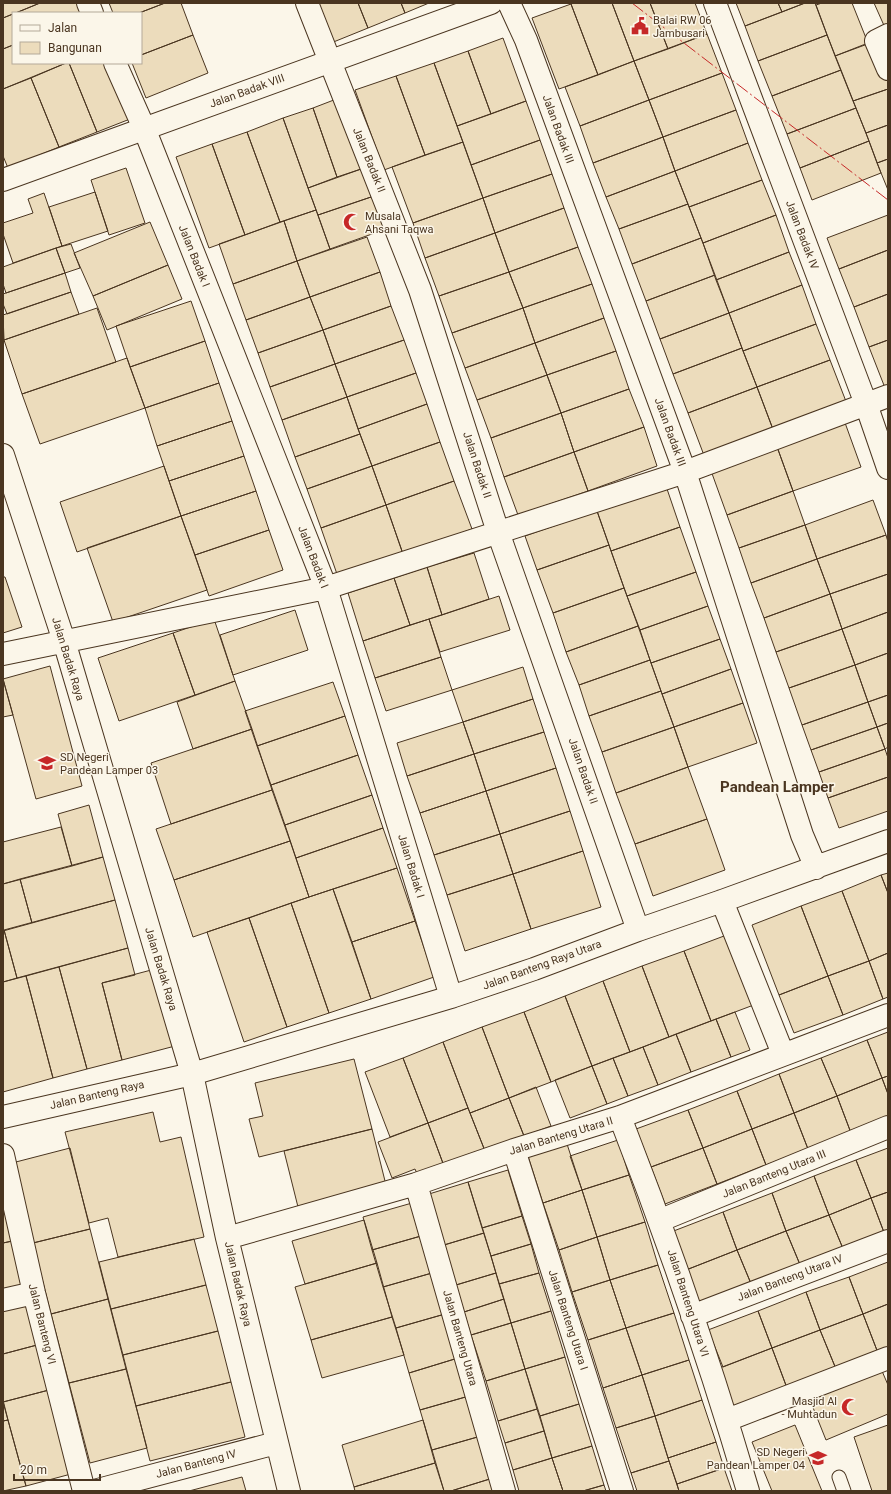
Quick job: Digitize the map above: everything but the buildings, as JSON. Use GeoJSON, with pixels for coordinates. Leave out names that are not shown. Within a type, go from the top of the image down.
{"type":"FeatureCollection","features":[{"type":"Feature","properties":{"kind":"street","name":"Jalan Badak II"},"geometry":{"type":"LineString","coordinates":[[307,3],[420,290],[498,532],[638,930]]}},
{"type":"Feature","properties":{"kind":"street","name":"Jalan Badak VIII"},"geometry":{"type":"LineString","coordinates":[[3,180],[491,3]]}},
{"type":"Feature","properties":{"kind":"street","name":"Jalan Badak III"},"geometry":{"type":"LineString","coordinates":[[509,3],[526,40],[685,472],[802,835],[816,868]]}},
{"type":"Feature","properties":{"kind":"street","name":"Jalan Badak IV"},"geometry":{"type":"LineString","coordinates":[[715,3],[866,404],[888,468]]}},
{"type":"Feature","properties":{"kind":"street"},"geometry":{"type":"LineString","coordinates":[[882,38],[888,70]]}},
{"type":"Feature","properties":{"kind":"street","name":"Jalan Badak I"},"geometry":{"type":"LineString","coordinates":[[114,64],[144,128],[326,588],[451,997]]}},
{"type":"Feature","properties":{"kind":"street"},"geometry":{"type":"LineString","coordinates":[[3,654],[326,588],[685,472],[888,396]]}},
{"type":"Feature","properties":{"kind":"street","name":"Jalan Badak Raya"},"geometry":{"type":"LineString","coordinates":[[3,455],[64,641],[192,1074],[227,1238],[276,1443],[289,1491]]}},
{"type":"Feature","properties":{"kind":"street","name":"Jalan Banteng Raya Utara"},"geometry":{"type":"LineString","coordinates":[[192,1074],[451,997],[534,969],[638,930],[722,902],[888,841]]}},
{"type":"Feature","properties":{"kind":"street"},"geometry":{"type":"LineString","coordinates":[[722,902],[783,1054]]}},
{"type":"Feature","properties":{"kind":"street","name":"Jalan Banteng Utara II"},"geometry":{"type":"LineString","coordinates":[[227,1238],[416,1184],[514,1150],[620,1117],[888,1015]]}},
{"type":"Feature","properties":{"kind":"street","name":"Jalan Banteng Raya"},"geometry":{"type":"LineString","coordinates":[[3,1117],[192,1074]]}},
{"type":"Feature","properties":{"kind":"street","name":"Jalan Banteng Utara VI"},"geometry":{"type":"LineString","coordinates":[[620,1117],[661,1220],[727,1420],[748,1491]]}},
{"type":"Feature","properties":{"kind":"street","name":"Jalan Banteng Utara III"},"geometry":{"type":"LineString","coordinates":[[661,1220],[888,1128]]}},
{"type":"Feature","properties":{"kind":"street","name":"Jalan Banteng Utara I"},"geometry":{"type":"LineString","coordinates":[[514,1150],[622,1491]]}},
{"type":"Feature","properties":{"kind":"street","name":"Jalan Banteng VI"},"geometry":{"type":"LineString","coordinates":[[3,1155],[34,1294],[84,1491]]}},
{"type":"Feature","properties":{"kind":"street","name":"Jalan Banteng Utara"},"geometry":{"type":"LineString","coordinates":[[416,1184],[504,1491]]}},
{"type":"Feature","properties":{"kind":"street","name":"Jalan Banteng Utara IV"},"geometry":{"type":"LineString","coordinates":[[692,1316],[888,1240]]}},
{"type":"Feature","properties":{"kind":"street"},"geometry":{"type":"LineString","coordinates":[[3,1300],[34,1294]]}},
{"type":"Feature","properties":{"kind":"street"},"geometry":{"type":"LineString","coordinates":[[727,1420],[888,1358]]}},
{"type":"Feature","properties":{"kind":"street","name":"Jalan Banteng IV"},"geometry":{"type":"LineString","coordinates":[[94,1491],[276,1443]]}},
{"type":"Feature","properties":{"kind":"lane"},"geometry":{"type":"LineString","coordinates":[[839,1477],[844,1491]]}},
{"type":"Feature","properties":{"kind":"power"},"geometry":{"type":"LineString","coordinates":[[632,3],[888,200]]}},
{"type":"Feature","properties":{"kind":"place","name":"Balai RW 06 Jambusari"},"geometry":{"type":"Point","coordinates":[640,26]}},
{"type":"Feature","properties":{"kind":"place","name":"Musala Ahsani Taqwa"},"geometry":{"type":"Point","coordinates":[352,222]}},
{"type":"Feature","properties":{"kind":"place","name":"SD Negeri Pandean Lamper 03"},"geometry":{"type":"Point","coordinates":[47,763]}},
{"type":"Feature","properties":{"kind":"place","name":"Masjid Al - Muhtadun"},"geometry":{"type":"Point","coordinates":[850,1407]}},
{"type":"Feature","properties":{"kind":"place","name":"SD Negeri Pandean Lamper 04"},"geometry":{"type":"Point","coordinates":[818,1458]}},
{"type":"Feature","properties":{"kind":"district","name":"Pandean Lamper"},"geometry":{"type":"Point","coordinates":[777,787]}}]}
